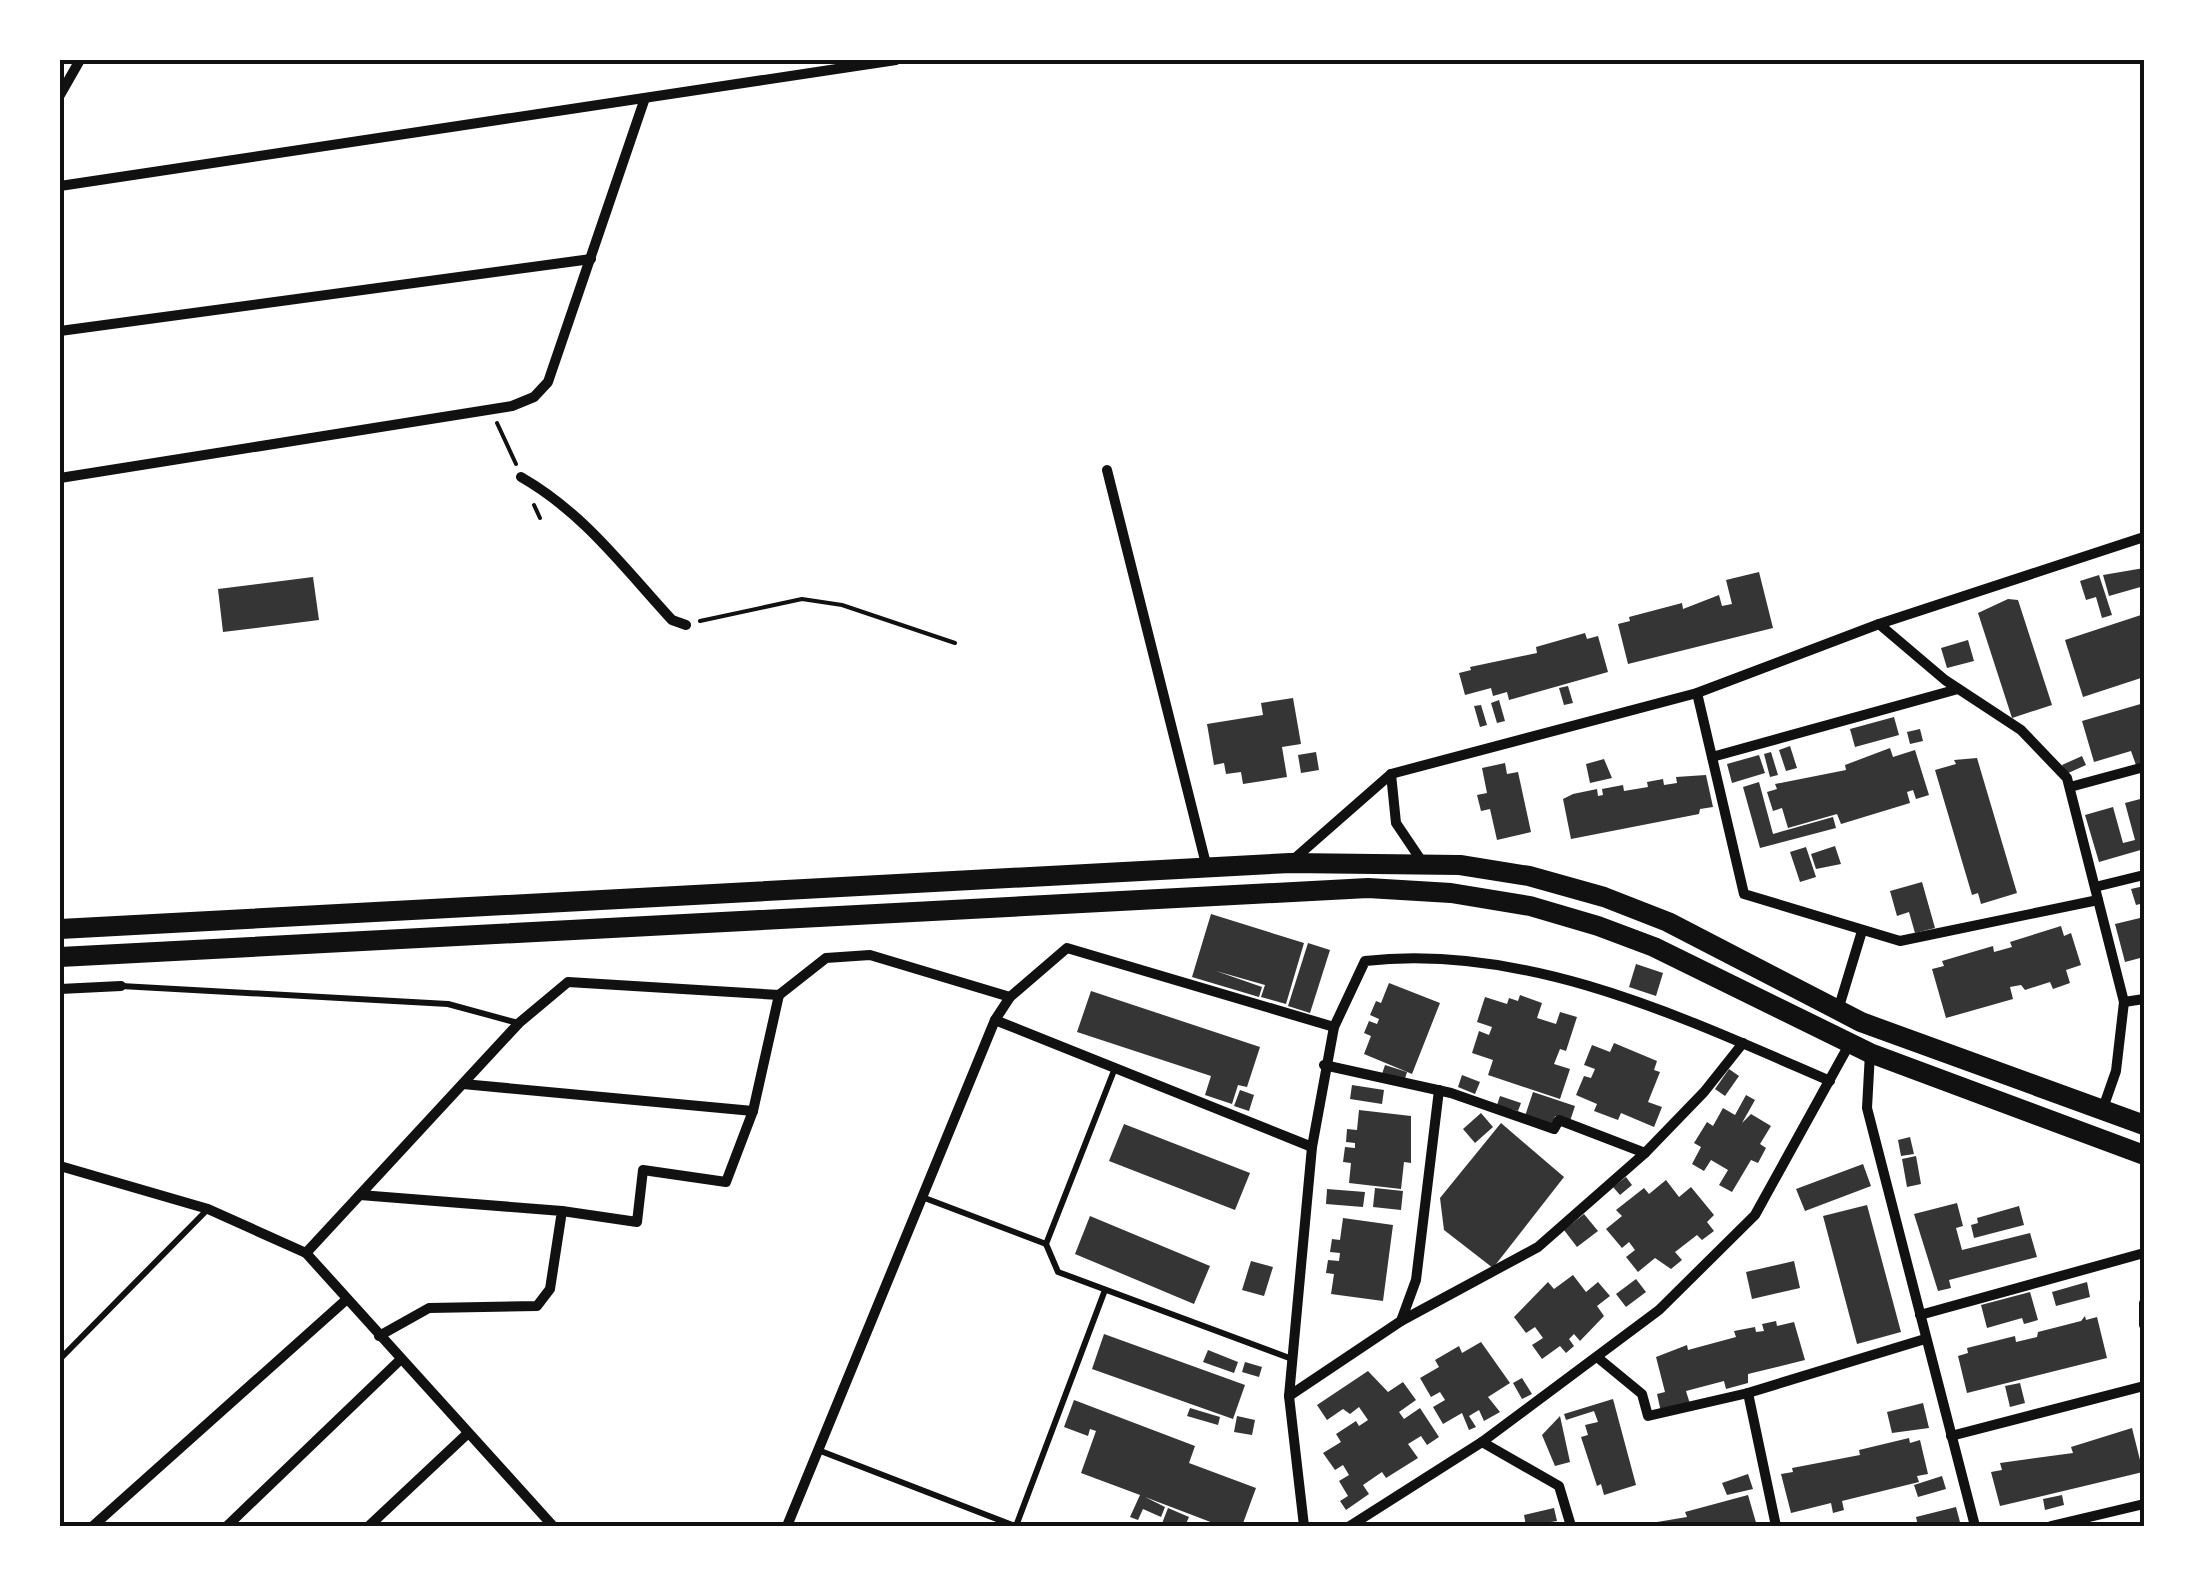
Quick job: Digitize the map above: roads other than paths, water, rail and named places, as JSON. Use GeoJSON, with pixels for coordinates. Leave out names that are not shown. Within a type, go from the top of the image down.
{"type":"FeatureCollection","features":[{"type":"Feature","properties":{"kind":"main road"},"geometry":{"type":"LineString","coordinates":[[60,929],[1290,863],[1424,862],[1529,876],[1604,898],[1668,922],[1898,1037],[2144,1125]]}},
{"type":"Feature","properties":{"kind":"main road"},"geometry":{"type":"LineString","coordinates":[[60,957],[1368,888],[1451,892],[1530,906],[1654,947],[1870,1053],[2144,1156]]}},
{"type":"Feature","properties":{"kind":"street"},"geometry":{"type":"LineString","coordinates":[[60,95],[80,60]]}},
{"type":"Feature","properties":{"kind":"street"},"geometry":{"type":"LineString","coordinates":[[60,186],[896,60]]}},
{"type":"Feature","properties":{"kind":"street"},"geometry":{"type":"LineString","coordinates":[[60,478],[501,408],[534,397],[548,382],[645,98]]}},
{"type":"Feature","properties":{"kind":"street"},"geometry":{"type":"LineString","coordinates":[[60,331],[590,259]]}},
{"type":"Feature","properties":{"kind":"street"},"geometry":{"type":"LineString","coordinates":[[1108,470],[1207,869]]}},
{"type":"Feature","properties":{"kind":"street"},"geometry":{"type":"LineString","coordinates":[[521,477],[548,492],[606,542],[672,620],[686,624]]}},
{"type":"Feature","properties":{"kind":"street"},"geometry":{"type":"LineString","coordinates":[[1290,863],[1391,774],[1696,692],[1879,624],[2144,537]]}},
{"type":"Feature","properties":{"kind":"street"},"geometry":{"type":"LineString","coordinates":[[1879,624],[1958,689],[2021,730],[2068,778],[2124,1002],[2116,1071],[2102,1111]]}},
{"type":"Feature","properties":{"kind":"street"},"geometry":{"type":"LineString","coordinates":[[1712,757],[1958,689]]}},
{"type":"Feature","properties":{"kind":"street"},"geometry":{"type":"LineString","coordinates":[[1696,692],[1744,894],[1900,941],[2096,894],[2144,875]]}},
{"type":"Feature","properties":{"kind":"street"},"geometry":{"type":"LineString","coordinates":[[2070,788],[2144,767]]}},
{"type":"Feature","properties":{"kind":"street"},"geometry":{"type":"LineString","coordinates":[[1391,774],[1396,823],[1424,862]]}},
{"type":"Feature","properties":{"kind":"street"},"geometry":{"type":"LineString","coordinates":[[1838,1010],[1862,931]]}},
{"type":"Feature","properties":{"kind":"street"},"geometry":{"type":"LineString","coordinates":[[787,1526],[995,1020],[1010,997],[1067,948],[1334,1027]]}},
{"type":"Feature","properties":{"kind":"street"},"geometry":{"type":"LineString","coordinates":[[360,1195],[562,1211],[638,1222],[643,1170],[726,1182],[753,1111],[780,995],[826,958],[870,955],[1010,997]]}},
{"type":"Feature","properties":{"kind":"street"},"geometry":{"type":"LineString","coordinates":[[1304,1526],[1289,1396],[1312,1147],[1334,1027],[1366,961],[1417,956],[1468,958],[1653,1004],[1830,1081]]}},
{"type":"Feature","properties":{"kind":"street"},"geometry":{"type":"LineString","coordinates":[[306,1253],[519,1023],[568,982],[780,995]]}},
{"type":"Feature","properties":{"kind":"street"},"geometry":{"type":"LineString","coordinates":[[60,989],[122,986]]}},
{"type":"Feature","properties":{"kind":"street"},"geometry":{"type":"LineString","coordinates":[[2124,1002],[2144,998]]}},
{"type":"Feature","properties":{"kind":"street"},"geometry":{"type":"LineString","coordinates":[[995,1020],[1312,1147]]}},
{"type":"Feature","properties":{"kind":"street"},"geometry":{"type":"LineString","coordinates":[[1350,1526],[1482,1442],[1659,1310],[1755,1215],[1850,1042]]}},
{"type":"Feature","properties":{"kind":"street"},"geometry":{"type":"LineString","coordinates":[[1289,1396],[1401,1322],[1538,1247],[1644,1153],[1743,1044]]}},
{"type":"Feature","properties":{"kind":"street"},"geometry":{"type":"LineString","coordinates":[[1870,1053],[1867,1108],[1974,1526]]}},
{"type":"Feature","properties":{"kind":"street"},"geometry":{"type":"LineString","coordinates":[[1324,1065],[1439,1090],[1554,1129],[1560,1120],[1644,1153]]}},
{"type":"Feature","properties":{"kind":"street"},"geometry":{"type":"LineString","coordinates":[[463,1084],[753,1111]]}},
{"type":"Feature","properties":{"kind":"street"},"geometry":{"type":"LineString","coordinates":[[1401,1322],[1416,1280],[1439,1090]]}},
{"type":"Feature","properties":{"kind":"street"},"geometry":{"type":"LineString","coordinates":[[60,1166],[208,1209],[306,1253],[552,1526]]}},
{"type":"Feature","properties":{"kind":"street"},"geometry":{"type":"LineString","coordinates":[[379,1336],[429,1308],[537,1306],[550,1289],[562,1211]]}},
{"type":"Feature","properties":{"kind":"street"},"geometry":{"type":"LineString","coordinates":[[1920,1315],[2144,1253]]}},
{"type":"Feature","properties":{"kind":"street"},"geometry":{"type":"LineString","coordinates":[[94,1526],[347,1299]]}},
{"type":"Feature","properties":{"kind":"street"},"geometry":{"type":"LineString","coordinates":[[2144,1303],[2144,1324]]}},
{"type":"Feature","properties":{"kind":"street"},"geometry":{"type":"LineString","coordinates":[[1597,1356],[1642,1394],[1648,1416],[1748,1393],[1925,1339]]}},
{"type":"Feature","properties":{"kind":"street"},"geometry":{"type":"LineString","coordinates":[[227,1526],[400,1360]]}},
{"type":"Feature","properties":{"kind":"street"},"geometry":{"type":"LineString","coordinates":[[1951,1436],[2144,1386]]}},
{"type":"Feature","properties":{"kind":"street"},"geometry":{"type":"LineString","coordinates":[[1748,1393],[1776,1526]]}},
{"type":"Feature","properties":{"kind":"street"},"geometry":{"type":"LineString","coordinates":[[369,1526],[466,1435]]}},
{"type":"Feature","properties":{"kind":"street"},"geometry":{"type":"LineString","coordinates":[[1482,1442],[1559,1486],[1571,1526]]}},
{"type":"Feature","properties":{"kind":"street"},"geometry":{"type":"LineString","coordinates":[[2051,1526],[2144,1504]]}},
{"type":"Feature","properties":{"kind":"lane"},"geometry":{"type":"LineString","coordinates":[[122,986],[448,1004],[519,1023]]}},
{"type":"Feature","properties":{"kind":"lane"},"geometry":{"type":"LineString","coordinates":[[1114,1068],[1046,1244],[1058,1272],[1292,1358]]}},
{"type":"Feature","properties":{"kind":"lane"},"geometry":{"type":"LineString","coordinates":[[922,1197],[1046,1244]]}},
{"type":"Feature","properties":{"kind":"lane"},"geometry":{"type":"LineString","coordinates":[[60,1359],[208,1209]]}},
{"type":"Feature","properties":{"kind":"lane"},"geometry":{"type":"LineString","coordinates":[[818,1450],[1016,1526],[1104,1290]]}}]}
